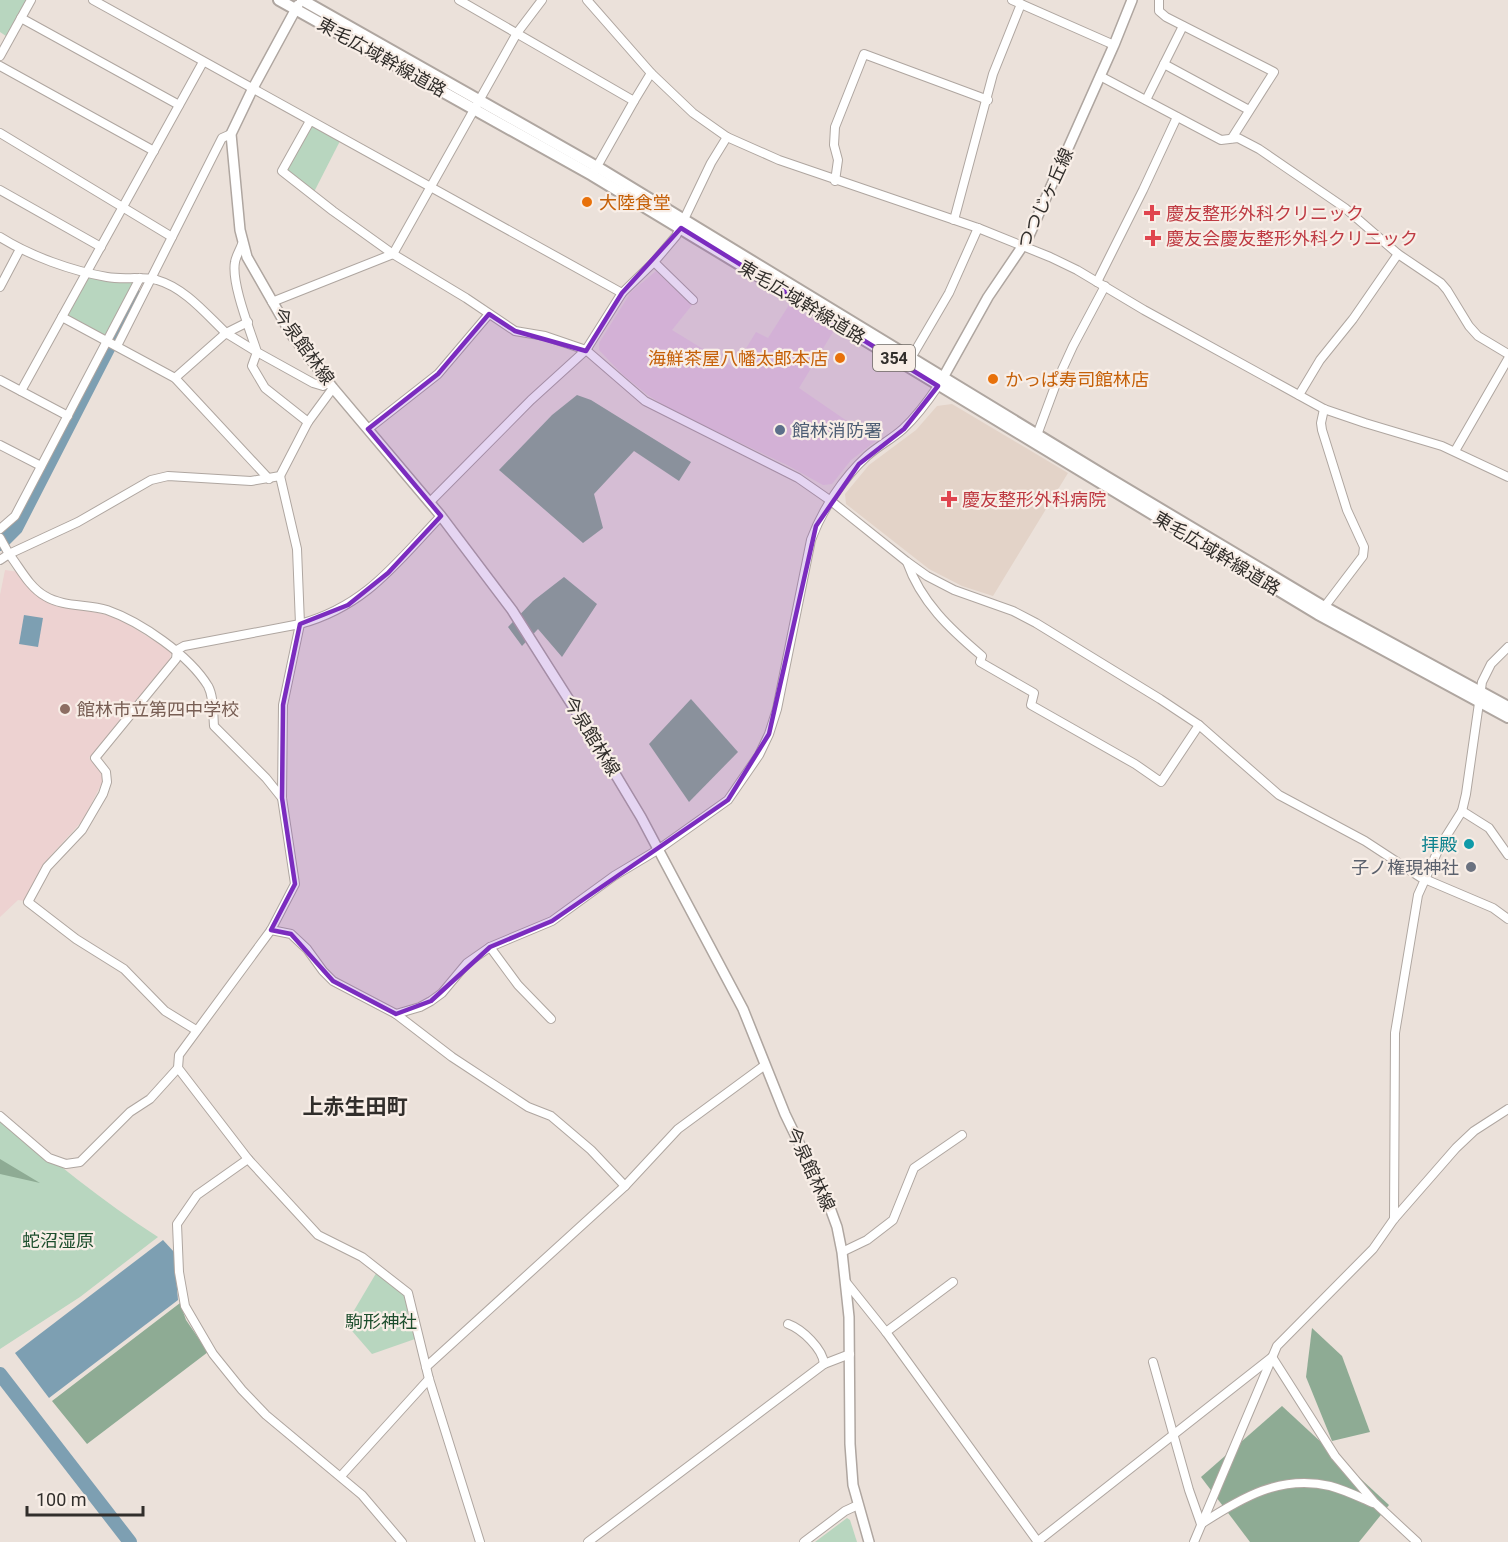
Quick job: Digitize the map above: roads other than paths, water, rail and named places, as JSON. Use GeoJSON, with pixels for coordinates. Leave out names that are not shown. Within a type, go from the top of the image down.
{"type":"FeatureCollection","features":[{"type":"Feature","properties":{"kind":"highway","name":"東毛広域幹線道路"},"geometry":{"type":"LineString","coordinates":[[279,0],[299,3],[594,171],[911,358],[940,381],[1037,435],[1321,610]]}},
{"type":"Feature","properties":{"kind":"highway","name":"東毛広域幹線道路"},"geometry":{"type":"LineString","coordinates":[[682,223],[1321,610],[1479,697],[1508,717]]}},
{"type":"Feature","properties":{"kind":"highway","name":"東毛広域幹線道路"},"geometry":{"type":"LineString","coordinates":[[1479,697],[1508,706]]}},
{"type":"Feature","properties":{"kind":"main road","name":"つつじヶ丘線"},"geometry":{"type":"LineString","coordinates":[[940,381],[988,297],[1023,246],[1132,0]]}},
{"type":"Feature","properties":{"kind":"main road"},"geometry":{"type":"LineString","coordinates":[[231,134],[253,87],[299,3]]}},
{"type":"Feature","properties":{"kind":"main road","name":"今泉館林線"},"geometry":{"type":"LineString","coordinates":[[231,134],[242,244],[253,270],[291,334],[430,502],[512,610],[602,752],[659,849],[743,1009],[799,1145],[829,1205],[837,1227],[846,1282],[850,1354],[851,1465],[858,1505],[869,1542]]}},
{"type":"Feature","properties":{"kind":"street"},"geometry":{"type":"LineString","coordinates":[[0,56],[31,0]]}},
{"type":"Feature","properties":{"kind":"street"},"geometry":{"type":"LineString","coordinates":[[93,0],[622,293]]}},
{"type":"Feature","properties":{"kind":"street"},"geometry":{"type":"LineString","coordinates":[[459,0],[634,101]]}},
{"type":"Feature","properties":{"kind":"street"},"geometry":{"type":"LineString","coordinates":[[272,302],[393,254],[517,33],[542,0]]}},
{"type":"Feature","properties":{"kind":"street"},"geometry":{"type":"LineString","coordinates":[[586,0],[651,73],[693,113],[709,126],[727,136],[778,160],[978,228],[1063,263],[1324,409],[1455,450],[1508,477]]}},
{"type":"Feature","properties":{"kind":"street"},"geometry":{"type":"LineString","coordinates":[[1012,0],[1114,45]]}},
{"type":"Feature","properties":{"kind":"street"},"geometry":{"type":"LineString","coordinates":[[1159,0],[1161,13],[1274,72],[1232,138]]}},
{"type":"Feature","properties":{"kind":"street"},"geometry":{"type":"LineString","coordinates":[[954,220],[988,100],[993,74],[1021,4]]}},
{"type":"Feature","properties":{"kind":"street"},"geometry":{"type":"LineString","coordinates":[[21,18],[179,105]]}},
{"type":"Feature","properties":{"kind":"street"},"geometry":{"type":"LineString","coordinates":[[1146,100],[1183,26]]}},
{"type":"Feature","properties":{"kind":"street"},"geometry":{"type":"LineString","coordinates":[[835,181],[838,160],[834,145],[835,127],[864,54],[988,100]]}},
{"type":"Feature","properties":{"kind":"street"},"geometry":{"type":"LineString","coordinates":[[21,391],[203,62]]}},
{"type":"Feature","properties":{"kind":"street"},"geometry":{"type":"LineString","coordinates":[[1164,64],[1249,110]]}},
{"type":"Feature","properties":{"kind":"street"},"geometry":{"type":"LineString","coordinates":[[0,66],[154,151]]}},
{"type":"Feature","properties":{"kind":"street"},"geometry":{"type":"LineString","coordinates":[[594,171],[651,73]]}},
{"type":"Feature","properties":{"kind":"street"},"geometry":{"type":"LineString","coordinates":[[1100,76],[1221,141],[1238,138],[1326,194],[1398,254],[1441,283],[1478,336],[1508,354]]}},
{"type":"Feature","properties":{"kind":"street"},"geometry":{"type":"LineString","coordinates":[[1037,435],[1057,381],[1177,117]]}},
{"type":"Feature","properties":{"kind":"street"},"geometry":{"type":"LineString","coordinates":[[310,121],[282,171],[393,254],[515,331],[545,336],[586,350],[645,401],[798,478],[831,501],[906,561],[941,584],[1036,622],[1199,725],[1280,795],[1365,841],[1420,877],[1492,908],[1508,919]]}},
{"type":"Feature","properties":{"kind":"street"},"geometry":{"type":"LineString","coordinates":[[0,133],[172,237]]}},
{"type":"Feature","properties":{"kind":"street"},"geometry":{"type":"LineString","coordinates":[[117,346],[222,138],[231,134]]}},
{"type":"Feature","properties":{"kind":"street"},"geometry":{"type":"LineString","coordinates":[[430,502],[531,400],[586,350],[622,293],[654,262],[682,223],[727,136]]}},
{"type":"Feature","properties":{"kind":"street"},"geometry":{"type":"LineString","coordinates":[[0,190],[100,247]]}},
{"type":"Feature","properties":{"kind":"street"},"geometry":{"type":"LineString","coordinates":[[911,358],[949,293],[978,228]]}},
{"type":"Feature","properties":{"kind":"street"},"geometry":{"type":"LineString","coordinates":[[0,237],[20,249],[87,273],[110,278],[157,280],[183,292],[226,333],[257,352],[313,383],[323,386],[331,385]]}},
{"type":"Feature","properties":{"kind":"street"},"geometry":{"type":"LineString","coordinates":[[242,244],[235,261],[235,269],[239,292],[257,352],[252,366],[265,388],[308,422]]}},
{"type":"Feature","properties":{"kind":"street"},"geometry":{"type":"LineString","coordinates":[[0,287],[20,249]]}},
{"type":"Feature","properties":{"kind":"street"},"geometry":{"type":"LineString","coordinates":[[1299,395],[1320,360],[1353,319],[1398,254]]}},
{"type":"Feature","properties":{"kind":"street"},"geometry":{"type":"LineString","coordinates":[[654,262],[693,300]]}},
{"type":"Feature","properties":{"kind":"street"},"geometry":{"type":"LineString","coordinates":[[0,529],[15,516],[140,278]]}},
{"type":"Feature","properties":{"kind":"street"},"geometry":{"type":"LineString","coordinates":[[368,429],[438,374],[489,314]]}},
{"type":"Feature","properties":{"kind":"street"},"geometry":{"type":"LineString","coordinates":[[62,317],[175,378],[269,479]]}},
{"type":"Feature","properties":{"kind":"street"},"geometry":{"type":"LineString","coordinates":[[175,378],[226,333],[248,322]]}},
{"type":"Feature","properties":{"kind":"street"},"geometry":{"type":"LineString","coordinates":[[1455,450],[1508,359]]}},
{"type":"Feature","properties":{"kind":"street"},"geometry":{"type":"LineString","coordinates":[[0,380],[68,416]]}},
{"type":"Feature","properties":{"kind":"street"},"geometry":{"type":"LineString","coordinates":[[396,1014],[420,1007],[442,993],[467,963],[490,947],[552,921],[614,876],[659,849],[728,800],[759,755],[769,734],[777,709],[811,540],[816,526],[831,501],[859,464],[904,429],[917,415],[940,381]]}},
{"type":"Feature","properties":{"kind":"street"},"geometry":{"type":"LineString","coordinates":[[0,1116],[49,1158],[66,1164],[80,1162],[130,1112],[150,1099],[177,1068],[179,1055],[271,930],[296,884],[282,798],[284,705],[300,624],[297,549],[280,476],[308,422],[331,385]]}},
{"type":"Feature","properties":{"kind":"street"},"geometry":{"type":"LineString","coordinates":[[1321,610],[1363,556],[1364,548],[1347,510],[1322,430],[1324,409]]}},
{"type":"Feature","properties":{"kind":"street"},"geometry":{"type":"LineString","coordinates":[[0,445],[41,466]]}},
{"type":"Feature","properties":{"kind":"street"},"geometry":{"type":"LineString","coordinates":[[0,560],[78,522],[151,480],[168,476],[251,481],[280,476]]}},
{"type":"Feature","properties":{"kind":"street"},"geometry":{"type":"LineString","coordinates":[[177,650],[184,646],[300,624],[348,605],[388,573],[441,516]]}},
{"type":"Feature","properties":{"kind":"street"},"geometry":{"type":"LineString","coordinates":[[0,538],[9,555],[33,587],[45,596],[60,602],[107,610],[177,650],[208,686],[212,696],[214,726],[266,778],[282,798]]}},
{"type":"Feature","properties":{"kind":"street"},"geometry":{"type":"LineString","coordinates":[[906,561],[917,587],[951,630],[982,656],[980,662],[1034,693],[1030,705],[1135,764],[1161,782],[1199,725]]}},
{"type":"Feature","properties":{"kind":"street"},"geometry":{"type":"LineString","coordinates":[[1394,1219],[1395,1033],[1418,895],[1440,846],[1461,811],[1466,794],[1482,682],[1491,664],[1508,647]]}},
{"type":"Feature","properties":{"kind":"street"},"geometry":{"type":"LineString","coordinates":[[177,650],[176,659],[95,758],[106,772],[107,782],[103,794],[82,830],[47,867],[28,902],[76,939],[124,969],[165,1011],[196,1030]]}},
{"type":"Feature","properties":{"kind":"street"},"geometry":{"type":"LineString","coordinates":[[1461,811],[1489,828],[1508,855]]}},
{"type":"Feature","properties":{"kind":"street"},"geometry":{"type":"LineString","coordinates":[[271,930],[291,934],[308,948],[323,971],[333,981],[396,1014],[452,1057],[519,1102],[551,1116],[591,1150],[625,1186]]}},
{"type":"Feature","properties":{"kind":"street"},"geometry":{"type":"LineString","coordinates":[[490,947],[518,985],[551,1019]]}},
{"type":"Feature","properties":{"kind":"street"},"geometry":{"type":"LineString","coordinates":[[426,1367],[625,1186],[678,1129],[765,1065]]}},
{"type":"Feature","properties":{"kind":"street"},"geometry":{"type":"LineString","coordinates":[[177,1068],[248,1159],[318,1235],[362,1257],[408,1293],[429,1379],[480,1542]]}},
{"type":"Feature","properties":{"kind":"street"},"geometry":{"type":"LineString","coordinates":[[1194,1542],[1277,1346],[1374,1249],[1394,1219],[1456,1148],[1474,1131],[1508,1109]]}},
{"type":"Feature","properties":{"kind":"street"},"geometry":{"type":"LineString","coordinates":[[842,1251],[867,1240],[893,1221],[914,1168],[962,1135]]}},
{"type":"Feature","properties":{"kind":"street"},"geometry":{"type":"LineString","coordinates":[[248,1159],[197,1196],[177,1224],[179,1272],[183,1299],[198,1330],[242,1390],[266,1415],[362,1495],[402,1542]]}},
{"type":"Feature","properties":{"kind":"street"},"geometry":{"type":"LineString","coordinates":[[846,1282],[886,1332],[1037,1542],[1272,1357]]}},
{"type":"Feature","properties":{"kind":"street"},"geometry":{"type":"LineString","coordinates":[[886,1332],[953,1282]]}},
{"type":"Feature","properties":{"kind":"street"},"geometry":{"type":"LineString","coordinates":[[788,1324],[805,1333],[824,1358],[824,1364]]}},
{"type":"Feature","properties":{"kind":"street"},"geometry":{"type":"LineString","coordinates":[[588,1542],[824,1364],[850,1354]]}},
{"type":"Feature","properties":{"kind":"street"},"geometry":{"type":"LineString","coordinates":[[1272,1357],[1335,1456],[1375,1503],[1417,1542]]}},
{"type":"Feature","properties":{"kind":"street"},"geometry":{"type":"LineString","coordinates":[[1153,1362],[1189,1490],[1201,1524]]}},
{"type":"Feature","properties":{"kind":"street"},"geometry":{"type":"LineString","coordinates":[[341,1476],[429,1379]]}},
{"type":"Feature","properties":{"kind":"street"},"geometry":{"type":"LineString","coordinates":[[1201,1524],[1228,1506],[1282,1484],[1299,1483],[1332,1487],[1375,1503]]}},
{"type":"Feature","properties":{"kind":"street"},"geometry":{"type":"LineString","coordinates":[[804,1542],[845,1511],[858,1505]]}},
{"type":"Feature","properties":{"kind":"water"},"geometry":{"type":"Polygon","coordinates":[[[24,615],[43,618],[38,647],[19,644],[24,615]]]}},
{"type":"Feature","properties":{"kind":"water"},"geometry":{"type":"Polygon","coordinates":[[[163,1240],[174,1252],[178,1300],[49,1398],[15,1353],[163,1240]]]}},
{"type":"Feature","properties":{"kind":"waterway"},"geometry":{"type":"LineString","coordinates":[[0,544],[16,528],[135,296]]}},
{"type":"Feature","properties":{"kind":"waterway"},"geometry":{"type":"LineString","coordinates":[[0,1374],[130,1542]]}},
{"type":"Feature","properties":{"kind":"place","name":"大陸食堂"},"geometry":{"type":"Point","coordinates":[587,202]}},
{"type":"Feature","properties":{"kind":"place","name":"慶友整形外科クリニック"},"geometry":{"type":"Point","coordinates":[1152,213]}},
{"type":"Feature","properties":{"kind":"place","name":"慶友会慶友整形外科クリニック"},"geometry":{"type":"Point","coordinates":[1153,238]}},
{"type":"Feature","properties":{"kind":"place","name":"海鮮茶屋八幡太郎本店"},"geometry":{"type":"Point","coordinates":[840,358]}},
{"type":"Feature","properties":{"kind":"place","name":"かっぱ寿司館林店"},"geometry":{"type":"Point","coordinates":[993,379]}},
{"type":"Feature","properties":{"kind":"place","name":"館林消防署"},"geometry":{"type":"Point","coordinates":[780,430]}},
{"type":"Feature","properties":{"kind":"place","name":"慶友整形外科病院"},"geometry":{"type":"Point","coordinates":[949,499]}},
{"type":"Feature","properties":{"kind":"place","name":"館林市立第四中学校"},"geometry":{"type":"Point","coordinates":[65,709]}},
{"type":"Feature","properties":{"kind":"place","name":"拝殿"},"geometry":{"type":"Point","coordinates":[1469,844]}},
{"type":"Feature","properties":{"kind":"place","name":"子ノ権現神社"},"geometry":{"type":"Point","coordinates":[1471,867]}},
{"type":"Feature","properties":{"kind":"district","name":"上赤生田町"},"geometry":{"type":"Point","coordinates":[355,1107]}},
{"type":"Feature","properties":{"kind":"park label","name":"蛇沼湿原"},"geometry":{"type":"Point","coordinates":[58,1240]}},
{"type":"Feature","properties":{"kind":"park label","name":"駒形神社"},"geometry":{"type":"Point","coordinates":[381,1321]}}]}
